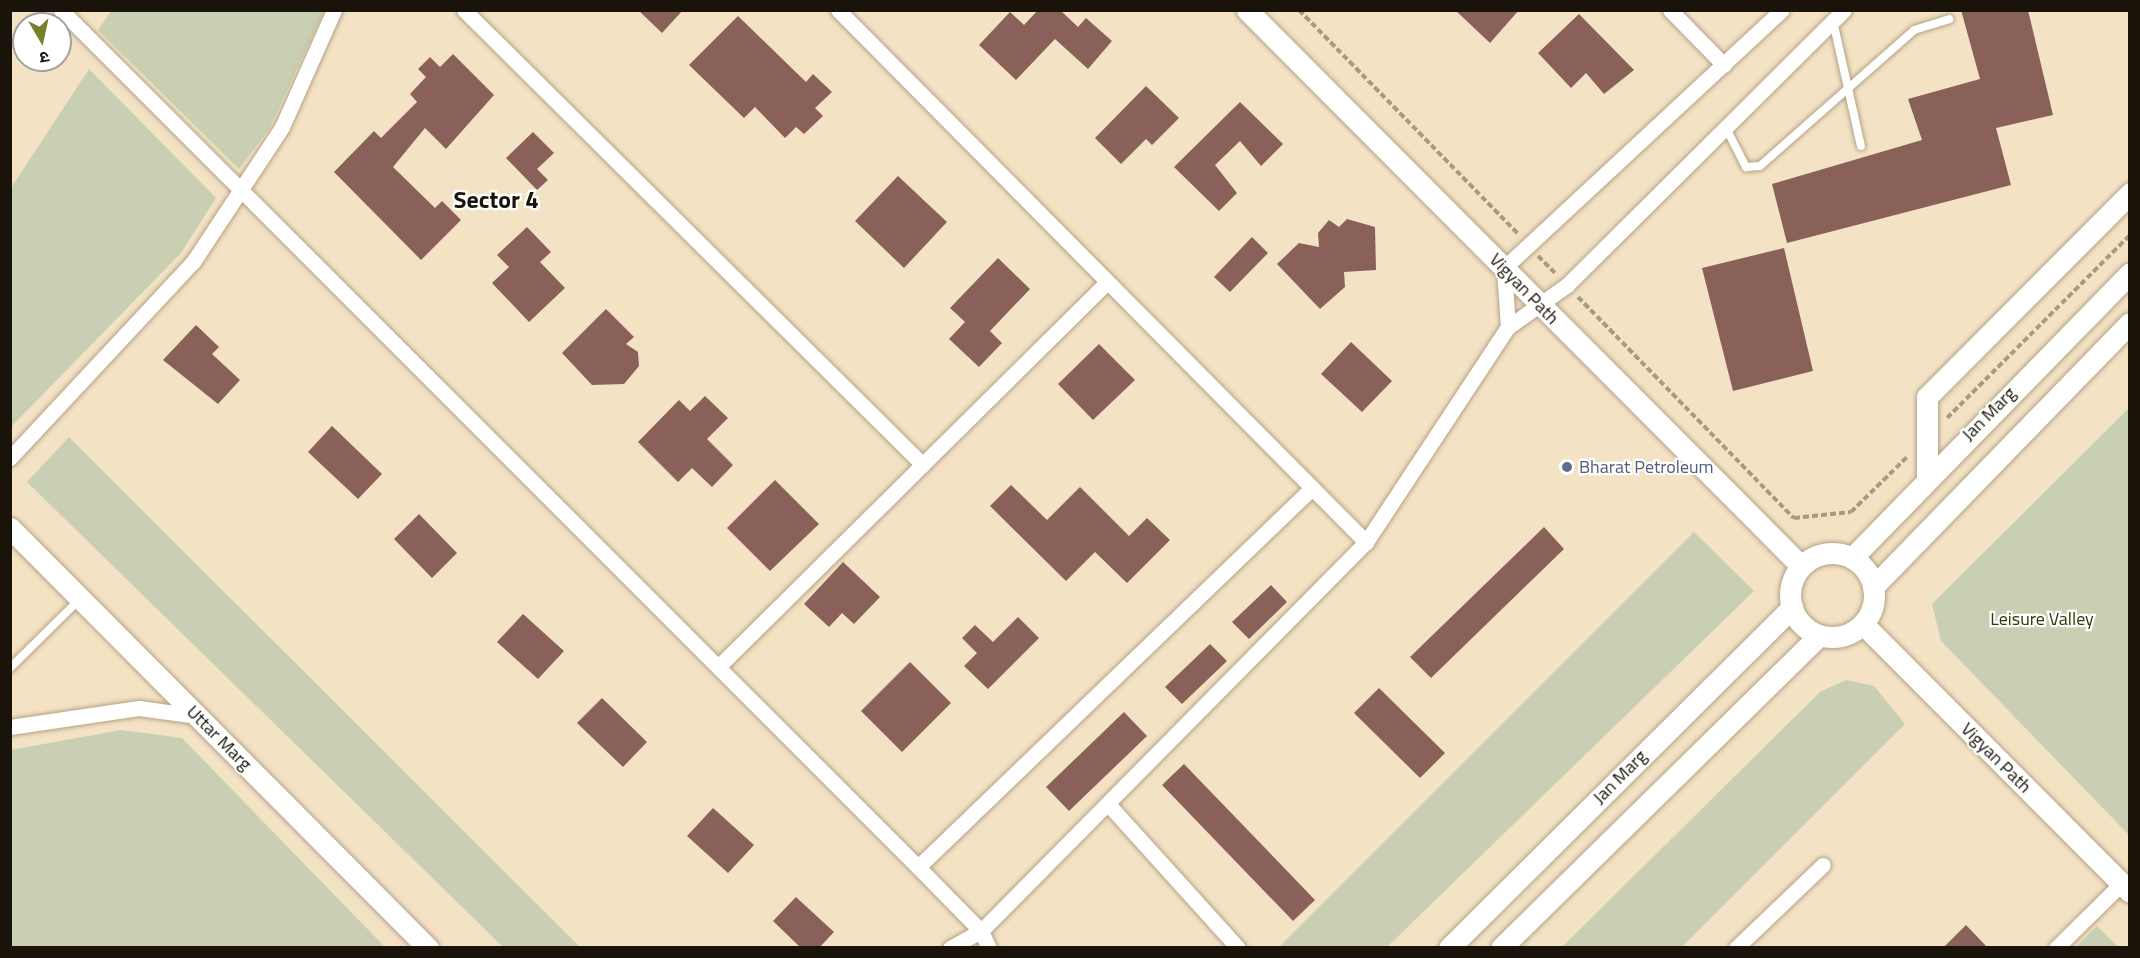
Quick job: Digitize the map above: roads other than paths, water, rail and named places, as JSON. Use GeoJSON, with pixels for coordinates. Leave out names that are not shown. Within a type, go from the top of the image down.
{"type":"FeatureCollection","features":[{"type":"Feature","properties":{"kind":"main road","name":"Vigyan Path"},"geometry":{"type":"LineString","coordinates":[[1247,10],[1802,566]]}},
{"type":"Feature","properties":{"kind":"main road"},"geometry":{"type":"LineString","coordinates":[[1927,477],[1927,397],[2130,193]]}},
{"type":"Feature","properties":{"kind":"main road","name":"Jan Marg"},"geometry":{"type":"LineString","coordinates":[[1852,558],[1927,477],[2130,273]]}},
{"type":"Feature","properties":{"kind":"main road","name":"Jan Marg"},"geometry":{"type":"LineString","coordinates":[[1874,587],[2130,323]]}},
{"type":"Feature","properties":{"kind":"main road","name":"Uttar Marg"},"geometry":{"type":"LineString","coordinates":[[10,528],[428,948]]}},
{"type":"Feature","properties":{"kind":"main road"},"geometry":{"type":"LineString","coordinates":[[1831,553],[1852,558],[1874,587],[1863,624],[1842,635],[1820,635],[1803,626],[1791,607],[1790,588],[1802,566],[1831,553]]}},
{"type":"Feature","properties":{"kind":"main road","name":"Jan Marg"},"geometry":{"type":"LineString","coordinates":[[1449,948],[1791,607]]}},
{"type":"Feature","properties":{"kind":"main road","name":"Vigyan Path"},"geometry":{"type":"LineString","coordinates":[[1863,624],[2126,888]]}},
{"type":"Feature","properties":{"kind":"main road"},"geometry":{"type":"LineString","coordinates":[[1501,948],[1820,635]]}},
{"type":"Feature","properties":{"kind":"street"},"geometry":{"type":"LineString","coordinates":[[61,10],[918,867],[981,931],[989,948]]}},
{"type":"Feature","properties":{"kind":"street"},"geometry":{"type":"LineString","coordinates":[[10,458],[193,262],[282,127],[334,10]]}},
{"type":"Feature","properties":{"kind":"street"},"geometry":{"type":"LineString","coordinates":[[464,10],[922,465]]}},
{"type":"Feature","properties":{"kind":"street"},"geometry":{"type":"LineString","coordinates":[[838,10],[1366,542]]}},
{"type":"Feature","properties":{"kind":"street"},"geometry":{"type":"LineString","coordinates":[[1670,10],[1724,65]]}},
{"type":"Feature","properties":{"kind":"street"},"geometry":{"type":"LineString","coordinates":[[1508,327],[1504,268],[1782,10]]}},
{"type":"Feature","properties":{"kind":"street"},"geometry":{"type":"LineString","coordinates":[[950,948],[981,931],[1366,542],[1508,327],[1541,307],[1568,285],[1727,130],[1838,16]]}},
{"type":"Feature","properties":{"kind":"street"},"geometry":{"type":"LineString","coordinates":[[718,667],[1107,282]]}},
{"type":"Feature","properties":{"kind":"street"},"geometry":{"type":"LineString","coordinates":[[918,867],[1311,489]]}},
{"type":"Feature","properties":{"kind":"street"},"geometry":{"type":"LineString","coordinates":[[10,727],[139,708],[197,716]]}},
{"type":"Feature","properties":{"kind":"street"},"geometry":{"type":"LineString","coordinates":[[1108,804],[1238,948]]}},
{"type":"Feature","properties":{"kind":"street"},"geometry":{"type":"LineString","coordinates":[[1736,948],[1823,865]]}},
{"type":"Feature","properties":{"kind":"street"},"geometry":{"type":"LineString","coordinates":[[2056,948],[2126,888]]}},
{"type":"Feature","properties":{"kind":"lane"},"geometry":{"type":"LineString","coordinates":[[1838,16],[1861,146]]}},
{"type":"Feature","properties":{"kind":"lane"},"geometry":{"type":"LineString","coordinates":[[1727,130],[1746,167],[1760,166],[1849,85],[1914,30],[1949,19]]}},
{"type":"Feature","properties":{"kind":"lane"},"geometry":{"type":"LineString","coordinates":[[10,668],[81,598]]}},
{"type":"Feature","properties":{"kind":"place","name":"Bharat Petroleum"},"geometry":{"type":"Point","coordinates":[1567,467]}},
{"type":"Feature","properties":{"kind":"district","name":"Sector 4"},"geometry":{"type":"Point","coordinates":[496,200]}},
{"type":"Feature","properties":{"kind":"park label","name":"Leisure Valley"},"geometry":{"type":"Point","coordinates":[2042,619]}}]}
